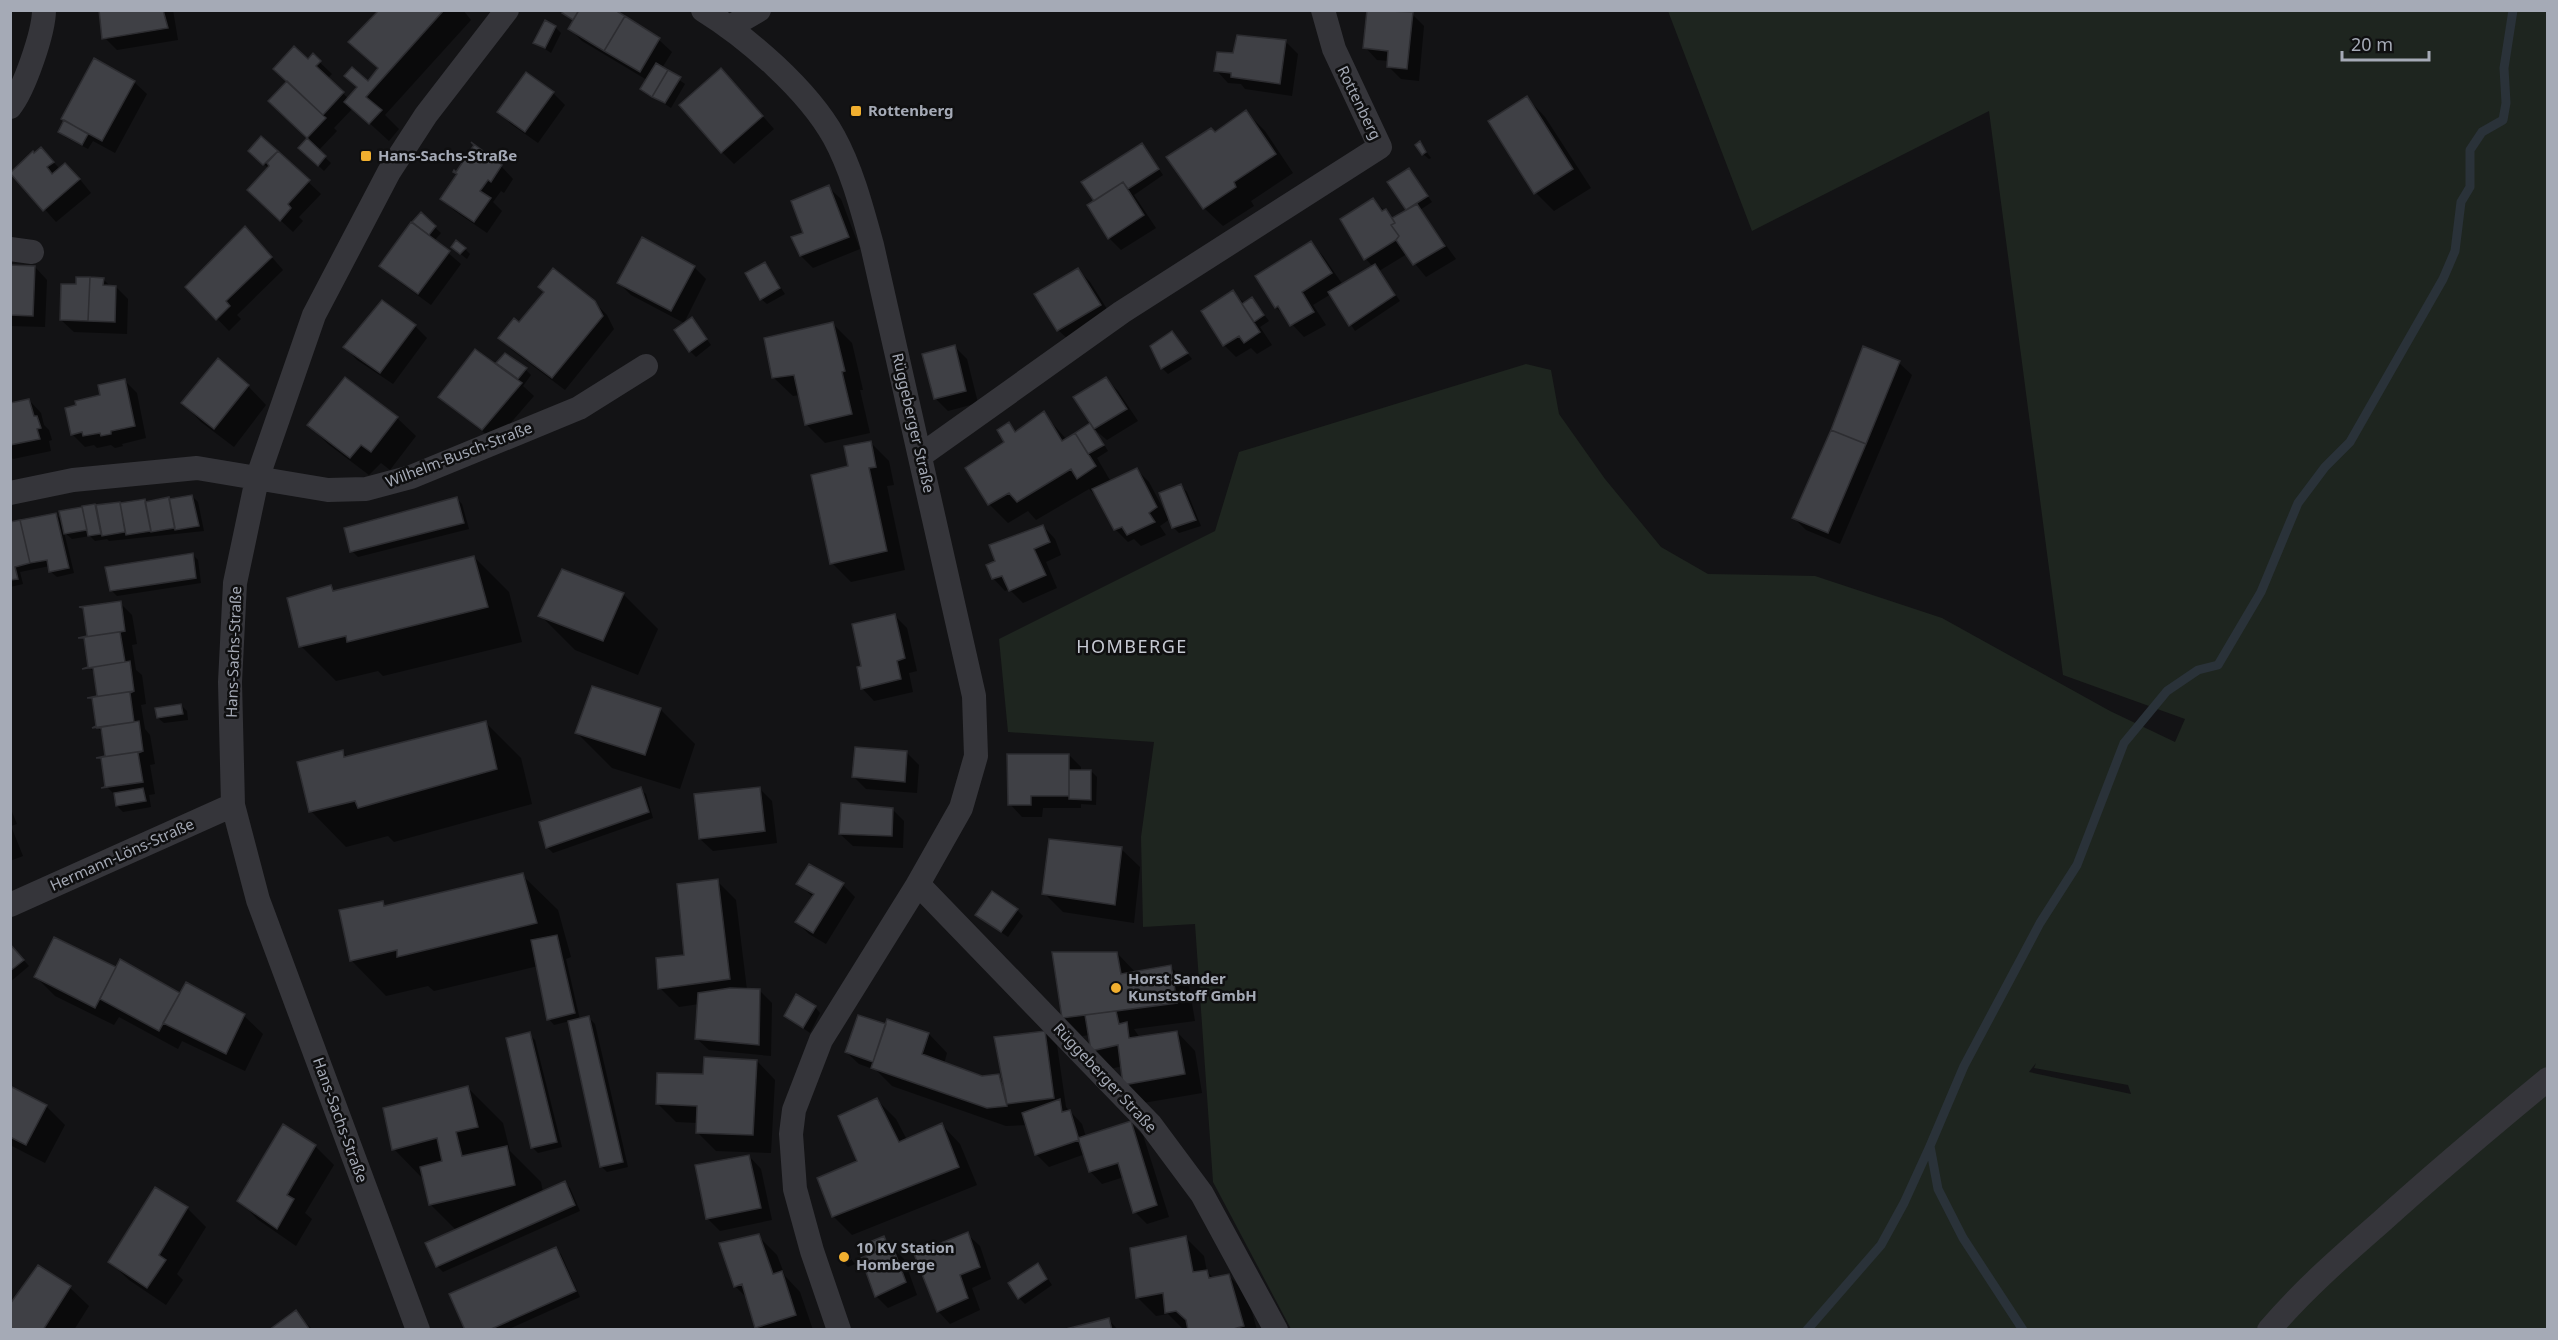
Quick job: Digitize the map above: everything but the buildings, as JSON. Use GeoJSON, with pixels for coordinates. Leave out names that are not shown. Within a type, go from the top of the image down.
{"type":"FeatureCollection","features":[{"type":"Feature","properties":{"kind":"street"},"geometry":{"type":"LineString","coordinates":[[10,107],[19,96],[34,53],[44,10]]}},
{"type":"Feature","properties":{"kind":"street","name":"Hans-Sachs-Straße"},"geometry":{"type":"LineString","coordinates":[[418,1329],[258,900],[233,805],[230,682],[235,583],[257,479],[315,315],[374,200],[426,115],[507,10]]}},
{"type":"Feature","properties":{"kind":"street","name":"Rüggeberger Straße"},"geometry":{"type":"LineString","coordinates":[[703,10],[730,27],[776,68],[816,110],[834,138],[863,214],[975,696],[976,756],[961,808],[918,884],[821,1040],[794,1110],[790,1134],[795,1189],[812,1251],[839,1329]]}},
{"type":"Feature","properties":{"kind":"street"},"geometry":{"type":"LineString","coordinates":[[730,27],[759,10]]}},
{"type":"Feature","properties":{"kind":"street","name":"Rottenberg"},"geometry":{"type":"LineString","coordinates":[[920,456],[1122,312],[1380,147],[1334,49],[1323,10]]}},
{"type":"Feature","properties":{"kind":"street","name":"Wilhelm-Busch-Straße"},"geometry":{"type":"LineString","coordinates":[[10,494],[74,480],[197,468],[328,490],[366,489],[411,477],[579,408],[646,366]]}},
{"type":"Feature","properties":{"kind":"street","name":"Hermann-Löns-Straße"},"geometry":{"type":"LineString","coordinates":[[10,905],[233,805]]}},
{"type":"Feature","properties":{"kind":"street","name":"Rüggeberger Straße"},"geometry":{"type":"LineString","coordinates":[[918,884],[1150,1124],[1202,1194],[1276,1329]]}},
{"type":"Feature","properties":{"kind":"street"},"geometry":{"type":"LineString","coordinates":[[2269,1329],[2296,1298],[2361,1239],[2472,1140],[2547,1079]]}},
{"type":"Feature","properties":{"kind":"shaded area"},"geometry":{"type":"Polygon","coordinates":[[[1668,11],[2547,11],[2547,1329],[1291,1329],[1213,1182],[1195,924],[1143,927],[1141,837],[1154,742],[1008,732],[999,639],[1215,531],[1239,452],[1526,364],[1551,370],[1559,414],[1605,479],[1661,547],[1708,574],[1815,576],[1942,618],[2110,711],[2175,742],[2185,719],[2063,675],[1989,111],[1752,231],[1668,11]],[[2036,1063],[2029,1072],[2131,1094],[2128,1085],[2034,1068],[2036,1063]]]}},
{"type":"Feature","properties":{"kind":"waterway"},"geometry":{"type":"LineString","coordinates":[[2023,1330],[1963,1238],[1938,1189],[1930,1146],[1964,1066],[2040,923],[2077,865],[2124,743],[2167,691],[2198,670],[2218,665],[2261,592],[2298,503],[2325,467],[2350,442],[2443,279],[2455,251],[2461,202],[2470,187],[2470,150],[2482,132],[2503,120],[2506,103],[2504,68],[2513,10]]}},
{"type":"Feature","properties":{"kind":"waterway"},"geometry":{"type":"LineString","coordinates":[[1807,1330],[1881,1245],[1904,1203],[1930,1146]]}},
{"type":"Feature","properties":{"kind":"place","name":"Rottenberg"},"geometry":{"type":"Point","coordinates":[856,111]}},
{"type":"Feature","properties":{"kind":"place","name":"Hans-Sachs-Straße"},"geometry":{"type":"Point","coordinates":[366,156]}},
{"type":"Feature","properties":{"kind":"place","name":"Horst Sander Kunststoff GmbH"},"geometry":{"type":"Point","coordinates":[1116,988]}},
{"type":"Feature","properties":{"kind":"place","name":"10 KV Station Homberge"},"geometry":{"type":"Point","coordinates":[844,1257]}},
{"type":"Feature","properties":{"kind":"district","name":"HOMBERGE"},"geometry":{"type":"Point","coordinates":[1132,647]}}]}
